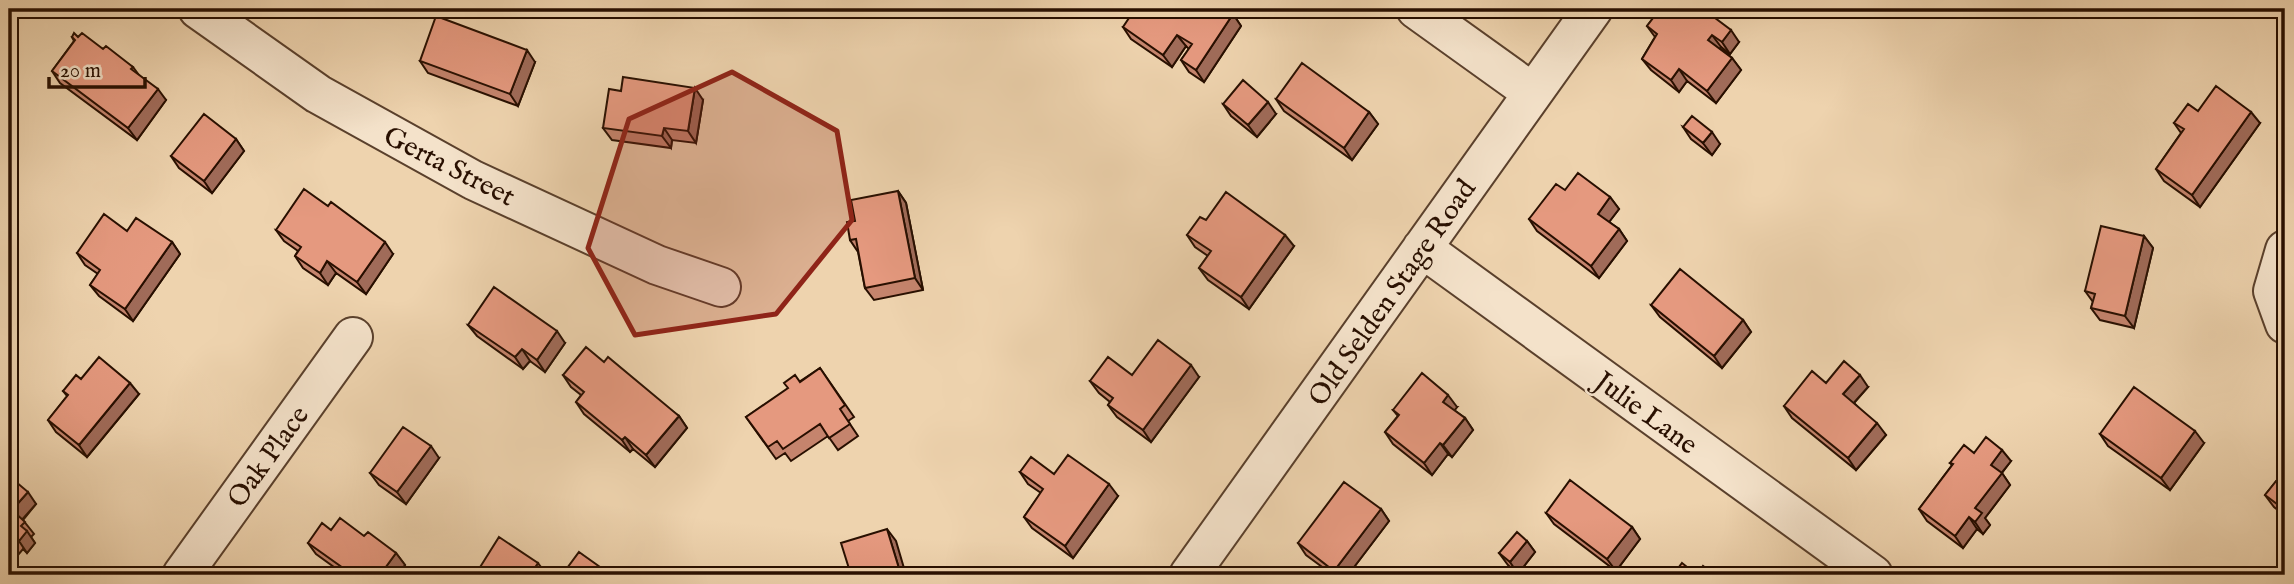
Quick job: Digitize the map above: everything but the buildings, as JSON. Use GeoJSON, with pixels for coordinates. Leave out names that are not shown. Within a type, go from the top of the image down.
{"type":"FeatureCollection","features":[{"type":"Feature","properties":{"kind":"street","name":"Gerta Street"},"geometry":{"type":"LineString","coordinates":[[198,9],[318,94],[473,180],[657,265],[721,287]]}},
{"type":"Feature","properties":{"kind":"street"},"geometry":{"type":"LineString","coordinates":[[1416,9],[1532,93]]}},
{"type":"Feature","properties":{"kind":"street","name":"Old Selden Stage Road"},"geometry":{"type":"LineString","coordinates":[[1189,575],[1593,9]]}},
{"type":"Feature","properties":{"kind":"street","name":"Julie Lane"},"geometry":{"type":"LineString","coordinates":[[1422,248],[1873,575]]}},
{"type":"Feature","properties":{"kind":"street"},"geometry":{"type":"LineString","coordinates":[[2285,250],[2273,291],[2285,324]]}},
{"type":"Feature","properties":{"kind":"street","name":"Oak Place"},"geometry":{"type":"LineString","coordinates":[[182,575],[353,337]]}},
{"type":"Feature","properties":{"kind":"highlighted area"},"geometry":{"type":"Polygon","coordinates":[[[732,72],[837,131],[852,220],[776,314],[635,335],[588,248],[629,119],[732,72]]]}}]}
